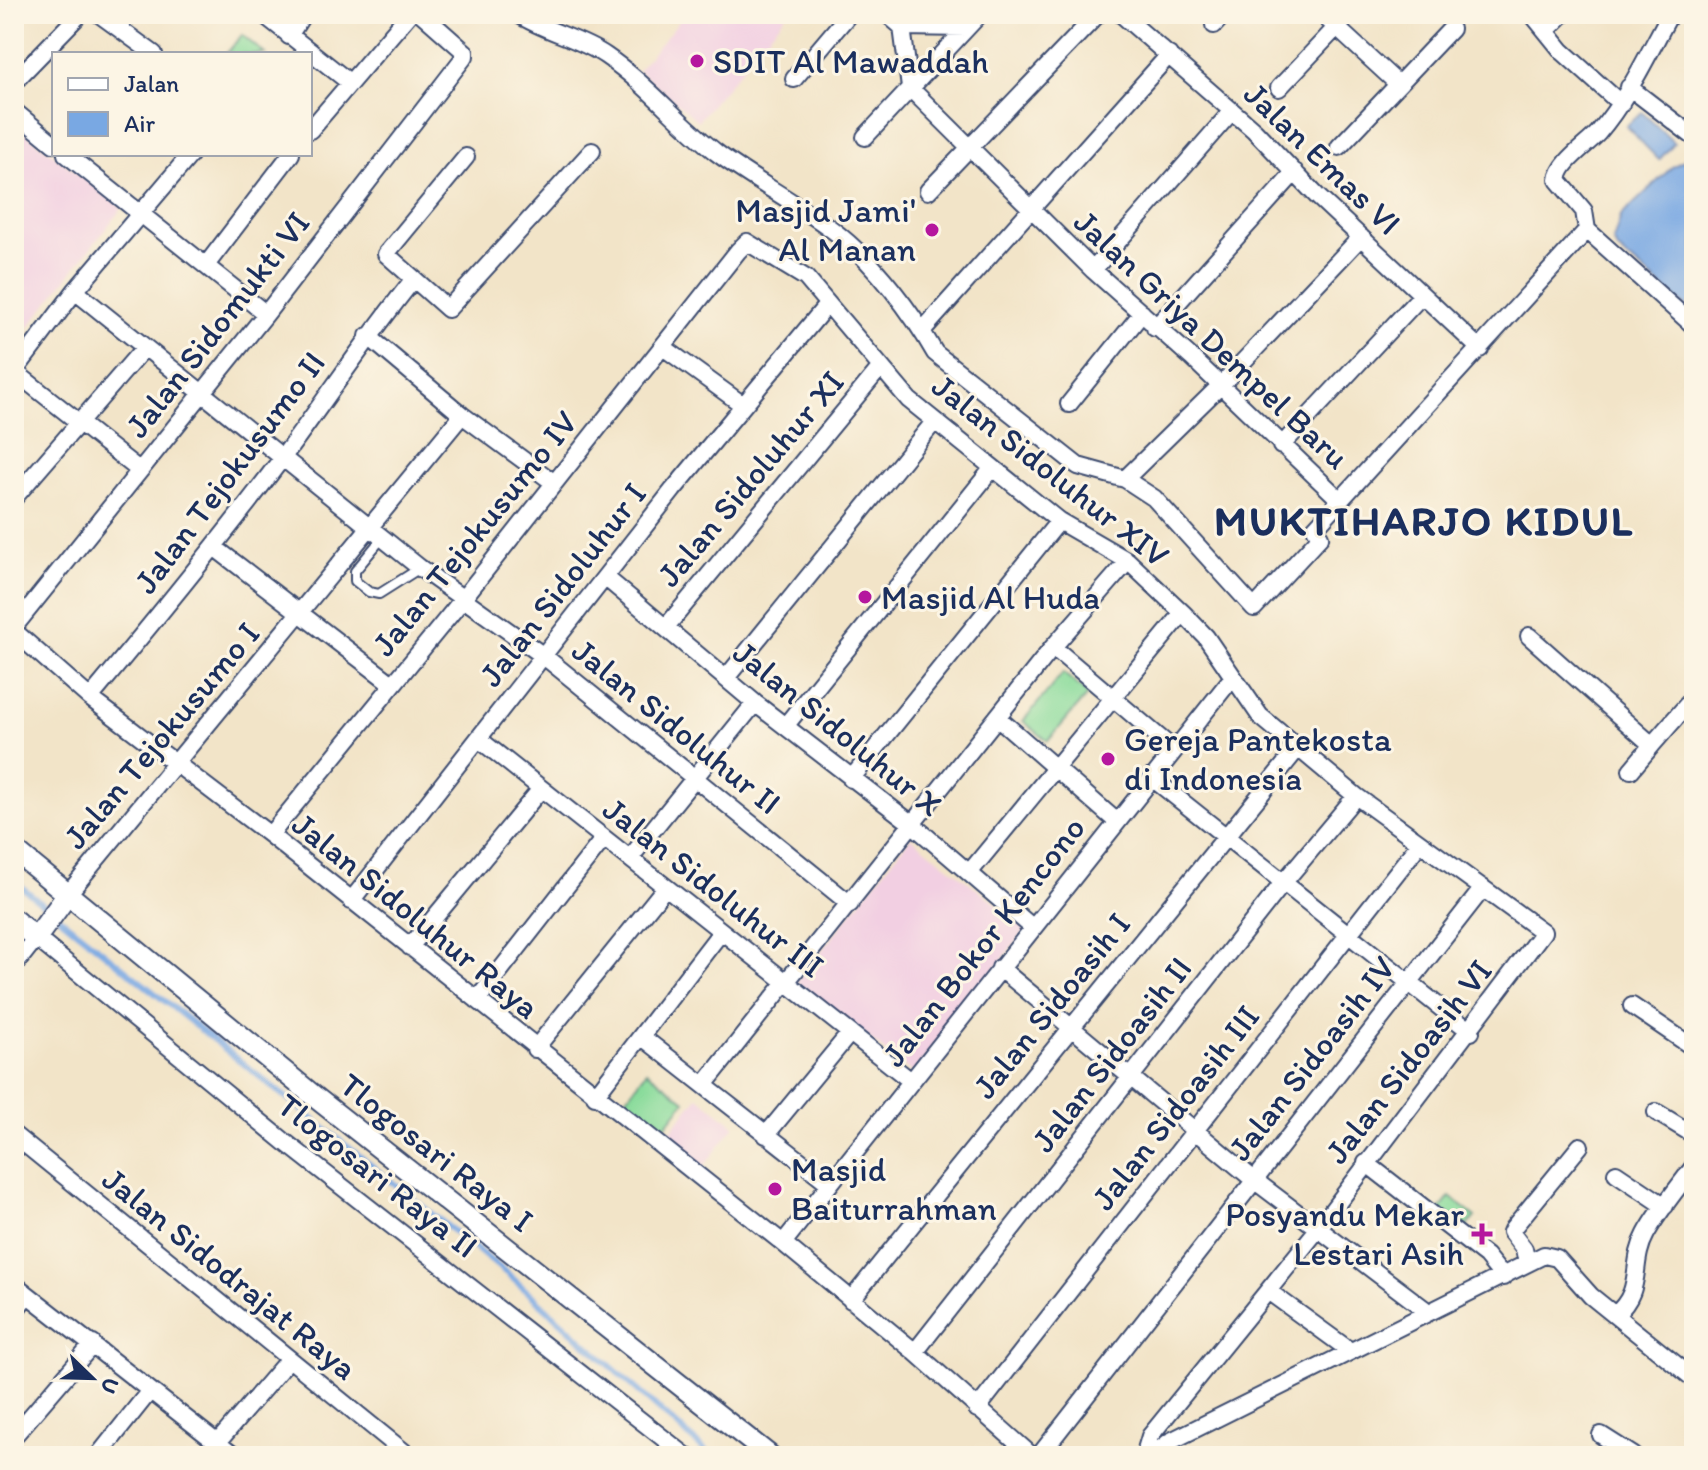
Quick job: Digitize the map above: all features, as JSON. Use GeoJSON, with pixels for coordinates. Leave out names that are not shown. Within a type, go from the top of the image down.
{"type":"FeatureCollection","features":[{"type":"Feature","properties":{"kind":"street"},"geometry":{"type":"LineString","coordinates":[[14,82],[80,14]]}},
{"type":"Feature","properties":{"kind":"street"},"geometry":{"type":"LineString","coordinates":[[99,14],[151,52]]}},
{"type":"Feature","properties":{"kind":"street"},"geometry":{"type":"LineString","coordinates":[[263,14],[310,52]]}},
{"type":"Feature","properties":{"kind":"street"},"geometry":{"type":"LineString","coordinates":[[289,36],[303,14]]}},
{"type":"Feature","properties":{"kind":"street"},"geometry":{"type":"LineString","coordinates":[[312,128],[409,14]]}},
{"type":"Feature","properties":{"kind":"street","name":"Jalan Sidomukti VI"},"geometry":{"type":"LineString","coordinates":[[14,629],[266,314],[465,56],[465,52],[422,14]]}},
{"type":"Feature","properties":{"kind":"street"},"geometry":{"type":"LineString","coordinates":[[518,14],[538,27],[606,56],[656,96],[714,151],[837,233],[875,272],[922,331],[935,353],[1078,466],[1125,479],[1154,498],[1254,608],[1320,537],[1315,528],[1340,500]]}},
{"type":"Feature","properties":{"kind":"street"},"geometry":{"type":"LineString","coordinates":[[794,79],[849,14]]}},
{"type":"Feature","properties":{"kind":"street"},"geometry":{"type":"LineString","coordinates":[[887,14],[902,27],[966,28]]}},
{"type":"Feature","properties":{"kind":"street"},"geometry":{"type":"LineString","coordinates":[[865,137],[980,14]]}},
{"type":"Feature","properties":{"kind":"street"},"geometry":{"type":"LineString","coordinates":[[928,191],[971,150],[1098,14]]}},
{"type":"Feature","properties":{"kind":"street","name":"Jalan Emas VI"},"geometry":{"type":"LineString","coordinates":[[1121,14],[1232,111],[1480,349]]}},
{"type":"Feature","properties":{"kind":"street"},"geometry":{"type":"LineString","coordinates":[[1322,14],[1343,20],[1398,84]]}},
{"type":"Feature","properties":{"kind":"street"},"geometry":{"type":"LineString","coordinates":[[1532,14],[1548,29],[1562,51],[1621,104]]}},
{"type":"Feature","properties":{"kind":"street"},"geometry":{"type":"LineString","coordinates":[[1548,29],[1563,14]]}},
{"type":"Feature","properties":{"kind":"street"},"geometry":{"type":"LineString","coordinates":[[1670,14],[1635,92],[1558,175],[1558,180],[1584,211],[1587,230],[1694,326]]}},
{"type":"Feature","properties":{"kind":"street"},"geometry":{"type":"LineString","coordinates":[[1279,88],[1343,20]]}},
{"type":"Feature","properties":{"kind":"street"},"geometry":{"type":"LineString","coordinates":[[902,27],[910,88]]}},
{"type":"Feature","properties":{"kind":"street"},"geometry":{"type":"LineString","coordinates":[[1339,147],[1451,29]]}},
{"type":"Feature","properties":{"kind":"street"},"geometry":{"type":"LineString","coordinates":[[312,54],[349,82]]}},
{"type":"Feature","properties":{"kind":"street"},"geometry":{"type":"LineString","coordinates":[[922,331],[1169,55]]}},
{"type":"Feature","properties":{"kind":"street","name":"Jalan Griya Dempel Baru"},"geometry":{"type":"LineString","coordinates":[[910,88],[1093,270],[1192,358],[1340,500],[1587,230]]}},
{"type":"Feature","properties":{"kind":"street"},"geometry":{"type":"LineString","coordinates":[[1635,92],[1694,137]]}},
{"type":"Feature","properties":{"kind":"street"},"geometry":{"type":"LineString","coordinates":[[14,111],[52,142]]}},
{"type":"Feature","properties":{"kind":"street"},"geometry":{"type":"LineString","coordinates":[[1093,270],[1232,111]]}},
{"type":"Feature","properties":{"kind":"street"},"geometry":{"type":"LineString","coordinates":[[466,157],[386,254],[444,307],[451,308],[592,151]]}},
{"type":"Feature","properties":{"kind":"street"},"geometry":{"type":"LineString","coordinates":[[139,470],[14,372],[75,291],[189,156]]}},
{"type":"Feature","properties":{"kind":"street"},"geometry":{"type":"LineString","coordinates":[[207,264],[285,156]]}},
{"type":"Feature","properties":{"kind":"street"},"geometry":{"type":"LineString","coordinates":[[87,161],[142,215],[266,314]]}},
{"type":"Feature","properties":{"kind":"street"},"geometry":{"type":"LineString","coordinates":[[1155,328],[1295,172]]}},
{"type":"Feature","properties":{"kind":"street"},"geometry":{"type":"LineString","coordinates":[[1125,479],[1219,387],[1361,237]]}},
{"type":"Feature","properties":{"kind":"street","name":"Jalan Sidoluhur XIV"},"geometry":{"type":"LineString","coordinates":[[724,267],[747,242],[806,278],[880,368],[934,422],[1059,521],[1128,561],[1183,613],[1206,637],[1260,716],[1356,796],[1542,930]]}},
{"type":"Feature","properties":{"kind":"street","name":"Jalan Tejokusumo IV"},"geometry":{"type":"LineString","coordinates":[[270,835],[462,599],[724,267]]}},
{"type":"Feature","properties":{"kind":"street","name":"Jalan Tejokusumo II"},"geometry":{"type":"LineString","coordinates":[[90,698],[282,459],[368,336],[413,280]]}},
{"type":"Feature","properties":{"kind":"street","name":"Jalan Sidoluhur II"},"geometry":{"type":"LineString","coordinates":[[75,291],[420,568],[545,657],[850,904]]}},
{"type":"Feature","properties":{"kind":"street"},"geometry":{"type":"LineString","coordinates":[[1281,446],[1422,295]]}},
{"type":"Feature","properties":{"kind":"street","name":"Jalan Sidoluhur I"},"geometry":{"type":"LineString","coordinates":[[351,901],[605,577],[826,306]]}},
{"type":"Feature","properties":{"kind":"street"},"geometry":{"type":"LineString","coordinates":[[1069,404],[1142,313]]}},
{"type":"Feature","properties":{"kind":"street"},"geometry":{"type":"LineString","coordinates":[[368,336],[462,415],[553,482]]}},
{"type":"Feature","properties":{"kind":"street"},"geometry":{"type":"LineString","coordinates":[[663,347],[743,405]]}},
{"type":"Feature","properties":{"kind":"street"},"geometry":{"type":"LineString","coordinates":[[14,498],[144,348]]}},
{"type":"Feature","properties":{"kind":"street","name":"Jalan Sidoluhur XI"},"geometry":{"type":"LineString","coordinates":[[666,627],[880,368]]}},
{"type":"Feature","properties":{"kind":"street","name":"Jalan Tejokusumo I"},"geometry":{"type":"LineString","coordinates":[[65,897],[301,614],[377,532],[462,415]]}},
{"type":"Feature","properties":{"kind":"street"},"geometry":{"type":"LineString","coordinates":[[726,678],[934,422]]}},
{"type":"Feature","properties":{"kind":"street"},"geometry":{"type":"LineString","coordinates":[[786,725],[992,469]]}},
{"type":"Feature","properties":{"kind":"street"},"geometry":{"type":"LineString","coordinates":[[851,779],[1059,521]]}},
{"type":"Feature","properties":{"kind":"street"},"geometry":{"type":"LineString","coordinates":[[214,547],[391,683]]}},
{"type":"Feature","properties":{"kind":"street"},"geometry":{"type":"LineString","coordinates":[[704,1085],[1053,647],[1128,561]]}},
{"type":"Feature","properties":{"kind":"street","name":"Jalan Sidoluhur X"},"geometry":{"type":"LineString","coordinates":[[605,577],[755,703],[912,824],[1032,927]]}},
{"type":"Feature","properties":{"kind":"street"},"geometry":{"type":"LineString","coordinates":[[969,873],[1183,613]]}},
{"type":"Feature","properties":{"kind":"street","name":"Jalan Sidoluhur Raya"},"geometry":{"type":"LineString","coordinates":[[14,629],[90,698],[270,835],[535,1049],[783,1243],[915,1352],[1032,1456]]}},
{"type":"Feature","properties":{"kind":"street"},"geometry":{"type":"LineString","coordinates":[[1529,636],[1652,745]]}},
{"type":"Feature","properties":{"kind":"street"},"geometry":{"type":"LineString","coordinates":[[1053,647],[1173,749]]}},
{"type":"Feature","properties":{"kind":"street","name":"Jalan Bokor Kencono"},"geometry":{"type":"LineString","coordinates":[[783,1243],[1232,678]]}},
{"type":"Feature","properties":{"kind":"street"},"geometry":{"type":"LineString","coordinates":[[1631,770],[1694,697]]}},
{"type":"Feature","properties":{"kind":"street"},"geometry":{"type":"LineString","coordinates":[[630,858],[755,703]]}},
{"type":"Feature","properties":{"kind":"street"},"geometry":{"type":"LineString","coordinates":[[997,717],[1116,821]]}},
{"type":"Feature","properties":{"kind":"street","name":"Jalan Sidoluhur III"},"geometry":{"type":"LineString","coordinates":[[480,740],[911,1081]]}},
{"type":"Feature","properties":{"kind":"street","name":"Jalan Sidoasih I"},"geometry":{"type":"LineString","coordinates":[[851,1300],[1298,748]]}},
{"type":"Feature","properties":{"kind":"street"},"geometry":{"type":"LineString","coordinates":[[1151,777],[1471,1032]]}},
{"type":"Feature","properties":{"kind":"street"},"geometry":{"type":"LineString","coordinates":[[410,947],[540,790]]}},
{"type":"Feature","properties":{"kind":"street","name":"Jalan Sidoasih II"},"geometry":{"type":"LineString","coordinates":[[915,1352],[1283,883],[1356,796]]}},
{"type":"Feature","properties":{"kind":"street"},"geometry":{"type":"LineString","coordinates":[[477,1000],[604,838]]}},
{"type":"Feature","properties":{"kind":"street","name":"Jalan Sidoasih III"},"geometry":{"type":"LineString","coordinates":[[977,1409],[1420,843]]}},
{"type":"Feature","properties":{"kind":"street","name":"Tlogosari Raya I"},"geometry":{"type":"LineString","coordinates":[[14,850],[65,897],[770,1456]]}},
{"type":"Feature","properties":{"kind":"street"},"geometry":{"type":"LineString","coordinates":[[535,1049],[665,888]]}},
{"type":"Feature","properties":{"kind":"street","name":"Jalan Sidoasih IV"},"geometry":{"type":"LineString","coordinates":[[1039,1456],[1483,888]]}},
{"type":"Feature","properties":{"kind":"street"},"geometry":{"type":"LineString","coordinates":[[14,966],[65,897]]}},
{"type":"Feature","properties":{"kind":"street"},"geometry":{"type":"LineString","coordinates":[[14,920],[39,934]]}},
{"type":"Feature","properties":{"kind":"street","name":"Jalan Sidoasih VI"},"geometry":{"type":"LineString","coordinates":[[1144,1456],[1150,1436],[1318,1229],[1366,1163],[1471,1032],[1540,938],[1542,930]]}},
{"type":"Feature","properties":{"kind":"street"},"geometry":{"type":"LineString","coordinates":[[595,1096],[721,932]]}},
{"type":"Feature","properties":{"kind":"street","name":"Tlogosari Raya II"},"geometry":{"type":"LineString","coordinates":[[39,934],[285,1142],[686,1456]]}},
{"type":"Feature","properties":{"kind":"street"},"geometry":{"type":"LineString","coordinates":[[1000,968],[1254,1180],[1427,1311]]}},
{"type":"Feature","properties":{"kind":"street"},"geometry":{"type":"LineString","coordinates":[[1632,1006],[1694,1048]]}},
{"type":"Feature","properties":{"kind":"street"},"geometry":{"type":"LineString","coordinates":[[766,1135],[850,1033]]}},
{"type":"Feature","properties":{"kind":"street"},"geometry":{"type":"LineString","coordinates":[[641,1036],[830,1184]]}},
{"type":"Feature","properties":{"kind":"street"},"geometry":{"type":"LineString","coordinates":[[1656,1112],[1694,1135]]}},
{"type":"Feature","properties":{"kind":"street","name":"Jalan Sidodrajat Raya"},"geometry":{"type":"LineString","coordinates":[[14,1135],[409,1456]]}},
{"type":"Feature","properties":{"kind":"street"},"geometry":{"type":"LineString","coordinates":[[1527,1263],[1524,1249],[1511,1232],[1580,1146]]}},
{"type":"Feature","properties":{"kind":"street"},"geometry":{"type":"LineString","coordinates":[[1366,1163],[1486,1256],[1503,1277]]}},
{"type":"Feature","properties":{"kind":"street"},"geometry":{"type":"LineString","coordinates":[[1615,1315],[1634,1293],[1642,1245],[1694,1166]]}},
{"type":"Feature","properties":{"kind":"street"},"geometry":{"type":"LineString","coordinates":[[1616,1173],[1665,1206]]}},
{"type":"Feature","properties":{"kind":"street"},"geometry":{"type":"LineString","coordinates":[[1151,1456],[1169,1442],[1349,1350],[1527,1263],[1550,1255],[1615,1315],[1694,1379]]}},
{"type":"Feature","properties":{"kind":"street"},"geometry":{"type":"LineString","coordinates":[[14,1312],[21,1289],[234,1456]]}},
{"type":"Feature","properties":{"kind":"street"},"geometry":{"type":"LineString","coordinates":[[1268,1291],[1349,1350]]}},
{"type":"Feature","properties":{"kind":"street"},"geometry":{"type":"LineString","coordinates":[[14,1436],[93,1344]]}},
{"type":"Feature","properties":{"kind":"street"},"geometry":{"type":"LineString","coordinates":[[206,1456],[289,1359]]}},
{"type":"Feature","properties":{"kind":"street"},"geometry":{"type":"LineString","coordinates":[[98,1456],[149,1392]]}},
{"type":"Feature","properties":{"kind":"street"},"geometry":{"type":"LineString","coordinates":[[1601,1435],[1634,1456]]}},
{"type":"Feature","properties":{"kind":"lane"},"geometry":{"type":"LineString","coordinates":[[377,532],[355,571],[355,581],[369,592],[379,594],[420,568]]}},
{"type":"Feature","properties":{"kind":"shaded area","name":"SDIT Al Mawaddah"},"geometry":{"type":"Polygon","coordinates":[[[685,14],[787,14],[698,121],[638,70],[685,14]]]}},
{"type":"Feature","properties":{"kind":"shaded area"},"geometry":{"type":"Polygon","coordinates":[[[14,124],[122,208],[14,346],[14,124]]]}},
{"type":"Feature","properties":{"kind":"shaded area"},"geometry":{"type":"Polygon","coordinates":[[[911,837],[1027,928],[913,1073],[797,982],[911,837]]]}},
{"type":"Feature","properties":{"kind":"shaded area"},"geometry":{"type":"Polygon","coordinates":[[[698,1097],[735,1125],[702,1169],[664,1139],[698,1097]]]}},
{"type":"Feature","properties":{"kind":"green space"},"geometry":{"type":"Polygon","coordinates":[[[242,35],[263,52],[228,52],[242,35]]]}},
{"type":"Feature","properties":{"kind":"green space"},"geometry":{"type":"Polygon","coordinates":[[[1063,673],[1088,694],[1048,741],[1023,721],[1063,673]]]}},
{"type":"Feature","properties":{"kind":"green space"},"geometry":{"type":"Polygon","coordinates":[[[647,1071],[685,1101],[662,1130],[625,1100],[647,1071]]]}},
{"type":"Feature","properties":{"kind":"green space"},"geometry":{"type":"Polygon","coordinates":[[[1450,1197],[1475,1217],[1462,1233],[1437,1213],[1450,1197]]]}},
{"type":"Feature","properties":{"kind":"water"},"geometry":{"type":"Polygon","coordinates":[[[1642,112],[1674,143],[1659,160],[1626,126],[1642,112]]]}},
{"type":"Feature","properties":{"kind":"water"},"geometry":{"type":"Polygon","coordinates":[[[1687,158],[1694,163],[1694,313],[1617,249],[1613,241],[1621,216],[1672,167],[1687,158]]]}},
{"type":"Feature","properties":{"kind":"waterway"},"geometry":{"type":"LineString","coordinates":[[14,881],[510,1276],[711,1456]]}},
{"type":"Feature","properties":{"kind":"place","name":"SDIT Al Mawaddah"},"geometry":{"type":"Point","coordinates":[697,61]}},
{"type":"Feature","properties":{"kind":"place","name":"Masjid Jami' Al Manan"},"geometry":{"type":"Point","coordinates":[932,230]}},
{"type":"Feature","properties":{"kind":"place","name":"Masjid Al Huda"},"geometry":{"type":"Point","coordinates":[865,597]}},
{"type":"Feature","properties":{"kind":"place","name":"Gereja Pantekosta di Indonesia"},"geometry":{"type":"Point","coordinates":[1108,759]}},
{"type":"Feature","properties":{"kind":"place","name":"Masjid Baiturrahman"},"geometry":{"type":"Point","coordinates":[775,1189]}},
{"type":"Feature","properties":{"kind":"place","name":"Posyandu Mekar Lestari Asih"},"geometry":{"type":"Point","coordinates":[1482,1234]}},
{"type":"Feature","properties":{"kind":"district","name":"MUKTIHARJO KIDUL"},"geometry":{"type":"Point","coordinates":[1424,520]}}]}
